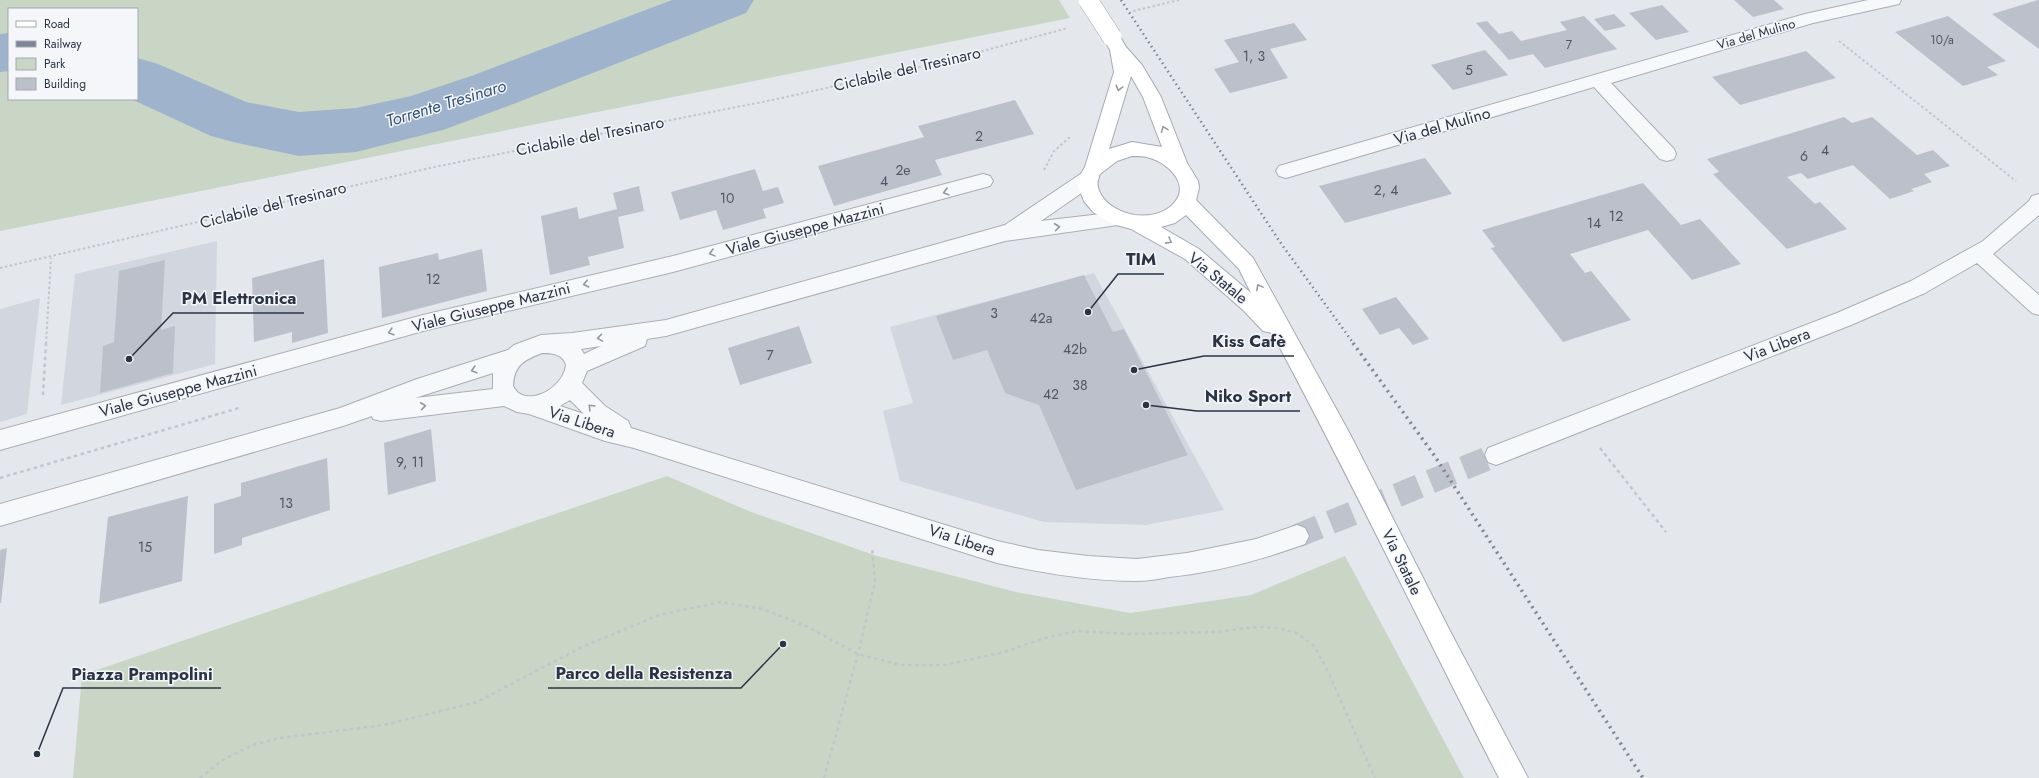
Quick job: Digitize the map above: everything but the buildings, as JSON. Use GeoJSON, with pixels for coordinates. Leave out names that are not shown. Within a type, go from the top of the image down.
{"type":"FeatureCollection","features":[{"type":"Feature","properties":{"kind":"main road"},"geometry":{"type":"LineString","coordinates":[[1088,0],[1115,44],[1136,69],[1152,97],[1178,165],[1188,180],[1189,191],[1186,202],[1178,211],[1152,222],[1127,220]]}},
{"type":"Feature","properties":{"kind":"main road","name":"Via Statale"},"geometry":{"type":"LineString","coordinates":[[1115,44],[1123,72],[1091,172],[1089,190],[1094,202],[1105,211],[1127,220],[1192,254],[1250,304],[1290,346]]}},
{"type":"Feature","properties":{"kind":"main road"},"geometry":{"type":"LineString","coordinates":[[1091,172],[1104,158],[1117,152],[1132,149],[1161,154],[1178,165]]}},
{"type":"Feature","properties":{"kind":"main road","name":"Via Statale"},"geometry":{"type":"LineString","coordinates":[[1186,202],[1246,264],[1342,441],[1441,640],[1514,778]]}},
{"type":"Feature","properties":{"kind":"street","name":"Via del Mulino"},"geometry":{"type":"LineString","coordinates":[[1286,171],[1811,18],[1893,0]]}},
{"type":"Feature","properties":{"kind":"street"},"geometry":{"type":"LineString","coordinates":[[1598,80],[1668,154]]}},
{"type":"Feature","properties":{"kind":"street"},"geometry":{"type":"LineString","coordinates":[[1005,233],[1041,212],[1091,172]]}},
{"type":"Feature","properties":{"kind":"street","name":"Viale Giuseppe Mazzini"},"geometry":{"type":"LineString","coordinates":[[0,440],[423,323],[673,264],[983,181]]}},
{"type":"Feature","properties":{"kind":"street","name":"Via Libera"},"geometry":{"type":"LineString","coordinates":[[1496,455],[1844,319],[1918,287],[1990,246],[2036,206],[2039,201]]}},
{"type":"Feature","properties":{"kind":"street"},"geometry":{"type":"LineString","coordinates":[[0,515],[343,418],[424,386],[512,358],[530,347],[666,328],[1005,233],[1127,220]]}},
{"type":"Feature","properties":{"kind":"street"},"geometry":{"type":"LineString","coordinates":[[1978,252],[2039,307]]}},
{"type":"Feature","properties":{"kind":"street"},"geometry":{"type":"LineString","coordinates":[[512,358],[504,368],[501,378],[502,388],[507,396],[517,402],[530,405],[542,403],[563,393],[574,376],[666,328]]}},
{"type":"Feature","properties":{"kind":"street"},"geometry":{"type":"LineString","coordinates":[[551,344],[562,346],[570,351],[575,358],[574,376]]}},
{"type":"Feature","properties":{"kind":"street","name":"Via Libera"},"geometry":{"type":"LineString","coordinates":[[574,376],[597,413],[634,438]]}},
{"type":"Feature","properties":{"kind":"street"},"geometry":{"type":"LineString","coordinates":[[343,418],[427,405],[507,396]]}},
{"type":"Feature","properties":{"kind":"street","name":"Via Libera"},"geometry":{"type":"LineString","coordinates":[[530,405],[605,431],[634,438],[884,515],[997,552],[1038,562],[1095,568],[1137,570],[1187,564],[1256,550],[1297,536]]}},
{"type":"Feature","properties":{"kind":"path"},"geometry":{"type":"LineString","coordinates":[[1129,12],[1179,0]]}},
{"type":"Feature","properties":{"kind":"path"},"geometry":{"type":"LineString","coordinates":[[1811,18],[2016,181]]}},
{"type":"Feature","properties":{"kind":"path","name":"Ciclabile del Tresinaro"},"geometry":{"type":"LineString","coordinates":[[0,268],[51,258],[434,167],[777,99],[938,63],[1071,27]]}},
{"type":"Feature","properties":{"kind":"path"},"geometry":{"type":"LineString","coordinates":[[0,478],[33,469],[41,429],[51,258]]}},
{"type":"Feature","properties":{"kind":"path"},"geometry":{"type":"LineString","coordinates":[[1580,423],[1666,532]]}},
{"type":"Feature","properties":{"kind":"path"},"geometry":{"type":"LineString","coordinates":[[824,778],[858,654],[875,582],[872,544],[884,515]]}},
{"type":"Feature","properties":{"kind":"path"},"geometry":{"type":"LineString","coordinates":[[200,778],[224,759],[256,744],[280,738],[384,725],[477,702],[582,647],[659,615],[720,602],[763,608],[808,627],[858,654],[900,665],[945,665],[1004,652],[1045,638],[1077,631],[1137,634],[1215,632],[1257,627],[1279,628],[1297,633],[1314,646],[1325,665],[1375,778]]}},
{"type":"Feature","properties":{"kind":"shaded area"},"geometry":{"type":"Polygon","coordinates":[[[217,241],[215,364],[61,405],[75,274],[217,241]]]}},
{"type":"Feature","properties":{"kind":"shaded area"},"geometry":{"type":"Polygon","coordinates":[[[1094,273],[1224,510],[1146,525],[1044,522],[900,481],[883,411],[913,403],[890,327],[1094,273]]]}},
{"type":"Feature","properties":{"kind":"shaded area"},"geometry":{"type":"Polygon","coordinates":[[[40,298],[27,414],[0,422],[0,309],[40,298]]]}},
{"type":"Feature","properties":{"kind":"green space"},"geometry":{"type":"Polygon","coordinates":[[[0,0],[1059,0],[1070,18],[0,231],[0,0]]]}},
{"type":"Feature","properties":{"kind":"green space"},"geometry":{"type":"Polygon","coordinates":[[[667,476],[751,512],[877,556],[1016,592],[1130,613],[1251,595],[1345,556],[1464,778],[73,778],[82,675],[667,476]]]}},
{"type":"Feature","properties":{"kind":"waterway","name":"Torrente Tresinaro"},"geometry":{"type":"LineString","coordinates":[[138,78],[233,121],[299,134],[356,130],[421,115],[495,89],[726,0]]}},
{"type":"Feature","properties":{"kind":"waterway","name":"Torrente Tresinaro"},"geometry":{"type":"LineString","coordinates":[[0,53],[8,52]]}},
{"type":"Feature","properties":{"kind":"tunnel"},"geometry":{"type":"LineString","coordinates":[[1297,536],[1496,455]]}},
{"type":"Feature","properties":{"kind":"railway"},"geometry":{"type":"LineString","coordinates":[[1121,0],[1280,242],[1354,344]]}},
{"type":"Feature","properties":{"kind":"railway"},"geometry":{"type":"LineString","coordinates":[[1353,343],[1434,455],[1643,778]]}},
{"type":"Feature","properties":{"kind":"place","name":"TIM"},"geometry":{"type":"Point","coordinates":[1088,312]}},
{"type":"Feature","properties":{"kind":"place","name":"PM Elettronica"},"geometry":{"type":"Point","coordinates":[129,359]}},
{"type":"Feature","properties":{"kind":"place","name":"Kiss Cafè"},"geometry":{"type":"Point","coordinates":[1134,370]}},
{"type":"Feature","properties":{"kind":"place","name":"Niko Sport"},"geometry":{"type":"Point","coordinates":[1146,405]}},
{"type":"Feature","properties":{"kind":"place","name":"Parco della Resistenza"},"geometry":{"type":"Point","coordinates":[783,644]}},
{"type":"Feature","properties":{"kind":"place","name":"Piazza Prampolini"},"geometry":{"type":"Point","coordinates":[37,754]}}]}
